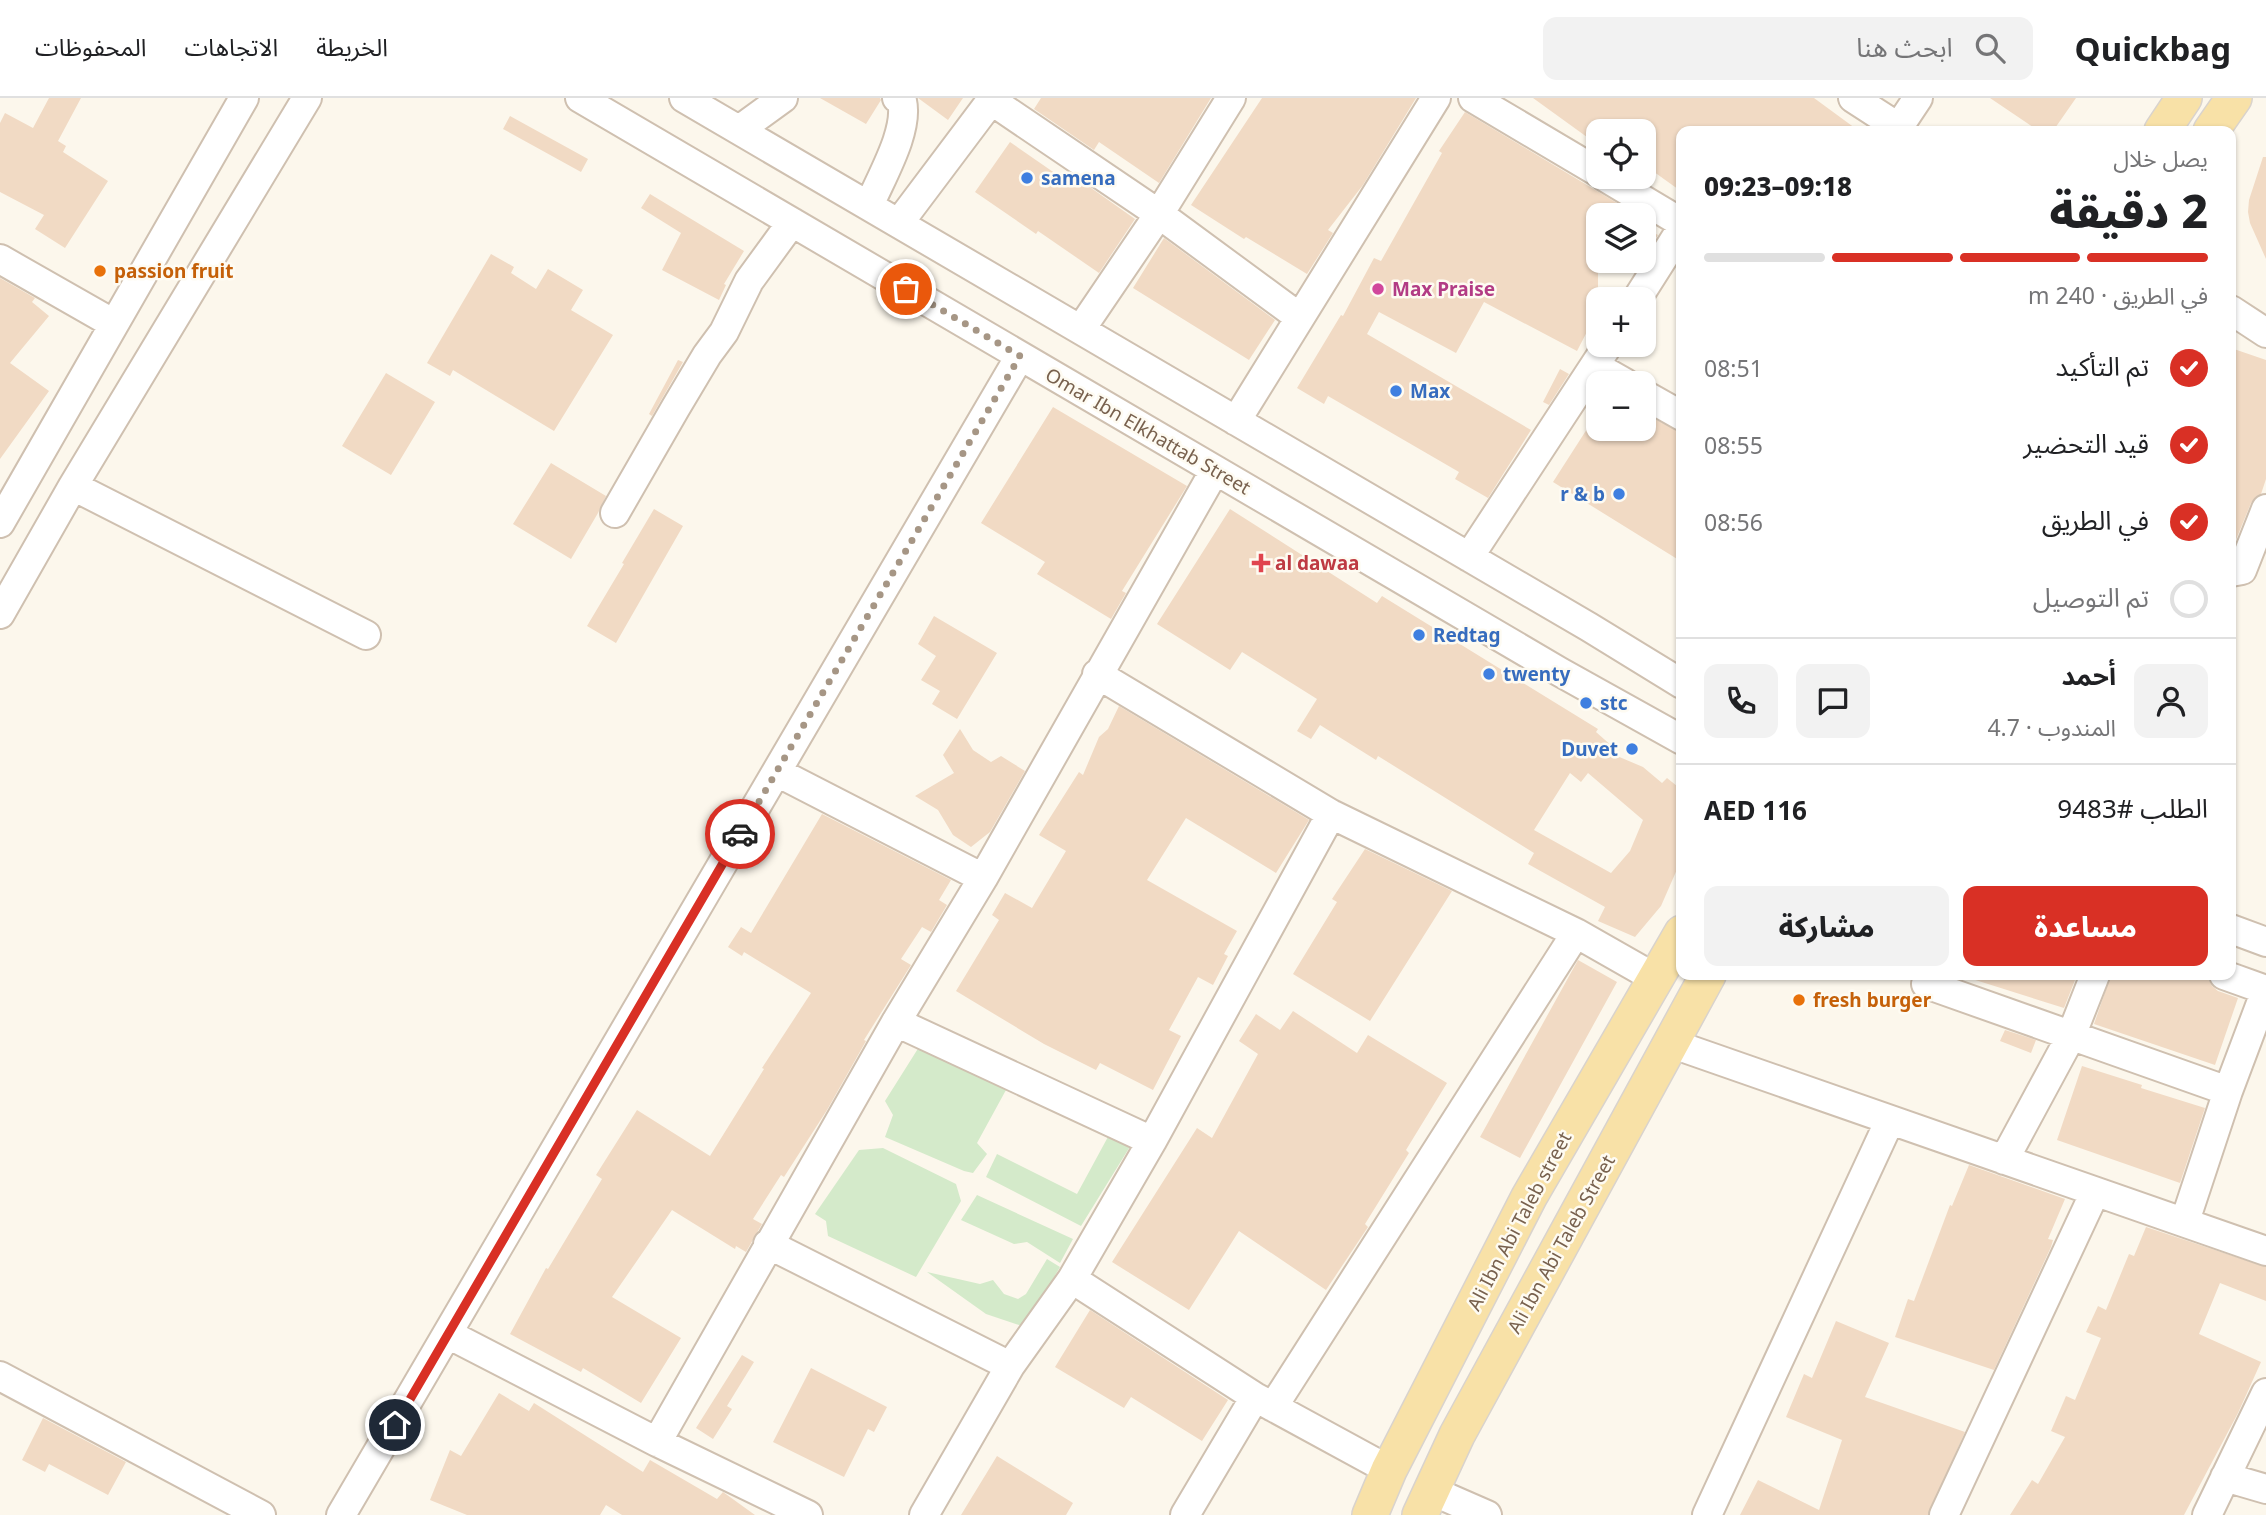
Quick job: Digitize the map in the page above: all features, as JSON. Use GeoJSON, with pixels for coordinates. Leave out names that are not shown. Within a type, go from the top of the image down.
{"type":"FeatureCollection","features":[{"type":"Feature","properties":{"kind":"main road"},"geometry":{"type":"LineString","coordinates":[[2165,126],[2184,98]]}},
{"type":"Feature","properties":{"kind":"main road"},"geometry":{"type":"LineString","coordinates":[[2214,126],[2234,98]]}},
{"type":"Feature","properties":{"kind":"main road","name":"Ali Ibn Abi Taleb street"},"geometry":{"type":"LineString","coordinates":[[1370,1515],[1389,1469],[1530,1197],[1676,943]]}},
{"type":"Feature","properties":{"kind":"main road","name":"Ali Ibn Abi Taleb Street"},"geometry":{"type":"LineString","coordinates":[[1426,1503],[1457,1435],[1704,980]]}},
{"type":"Feature","properties":{"kind":"street"},"geometry":{"type":"LineString","coordinates":[[0,523],[244,98]]}},
{"type":"Feature","properties":{"kind":"street"},"geometry":{"type":"LineString","coordinates":[[0,614],[73,486],[307,98]]}},
{"type":"Feature","properties":{"kind":"street","name":"Omar Ibn Elkhattab Street"},"geometry":{"type":"LineString","coordinates":[[580,98],[1560,672],[1676,737]]}},
{"type":"Feature","properties":{"kind":"street"},"geometry":{"type":"LineString","coordinates":[[684,98],[717,106],[739,130],[1676,680]]}},
{"type":"Feature","properties":{"kind":"street"},"geometry":{"type":"LineString","coordinates":[[739,130],[783,98]]}},
{"type":"Feature","properties":{"kind":"street"},"geometry":{"type":"LineString","coordinates":[[869,206],[901,129],[904,113],[902,101],[897,98]]}},
{"type":"Feature","properties":{"kind":"street"},"geometry":{"type":"LineString","coordinates":[[1080,329],[1159,214],[1231,98]]}},
{"type":"Feature","properties":{"kind":"street"},"geometry":{"type":"LineString","coordinates":[[1236,421],[1436,98]]}},
{"type":"Feature","properties":{"kind":"street"},"geometry":{"type":"LineString","coordinates":[[1473,98],[1586,166]]}},
{"type":"Feature","properties":{"kind":"street"},"geometry":{"type":"LineString","coordinates":[[1853,98],[1893,126]]}},
{"type":"Feature","properties":{"kind":"street"},"geometry":{"type":"LineString","coordinates":[[1901,126],[1917,98]]}},
{"type":"Feature","properties":{"kind":"street"},"geometry":{"type":"LineString","coordinates":[[899,223],[993,99],[1159,214],[1299,317]]}},
{"type":"Feature","properties":{"kind":"street"},"geometry":{"type":"LineString","coordinates":[[1625,189],[1676,219]]}},
{"type":"Feature","properties":{"kind":"street"},"geometry":{"type":"LineString","coordinates":[[615,513],[676,407],[724,332],[749,281],[792,222]]}},
{"type":"Feature","properties":{"kind":"street"},"geometry":{"type":"LineString","coordinates":[[1645,287],[1676,237]]}},
{"type":"Feature","properties":{"kind":"street"},"geometry":{"type":"LineString","coordinates":[[0,259],[114,324]]}},
{"type":"Feature","properties":{"kind":"street"},"geometry":{"type":"LineString","coordinates":[[2236,313],[2266,333]]}},
{"type":"Feature","properties":{"kind":"street"},"geometry":{"type":"LineString","coordinates":[[341,1515],[1020,356]]}},
{"type":"Feature","properties":{"kind":"street"},"geometry":{"type":"LineString","coordinates":[[1469,557],[1601,357]]}},
{"type":"Feature","properties":{"kind":"street"},"geometry":{"type":"LineString","coordinates":[[1604,357],[1615,371]]}},
{"type":"Feature","properties":{"kind":"street"},"geometry":{"type":"LineString","coordinates":[[1656,401],[1676,413]]}},
{"type":"Feature","properties":{"kind":"street"},"geometry":{"type":"LineString","coordinates":[[657,1442],[768,1244],[983,878],[1215,470]]}},
{"type":"Feature","properties":{"kind":"street"},"geometry":{"type":"LineString","coordinates":[[73,486],[366,635]]}},
{"type":"Feature","properties":{"kind":"street"},"geometry":{"type":"LineString","coordinates":[[2236,571],[2242,570],[2266,509]]}},
{"type":"Feature","properties":{"kind":"street"},"geometry":{"type":"LineString","coordinates":[[1097,674],[1331,814],[1576,933],[1655,978]]}},
{"type":"Feature","properties":{"kind":"street"},"geometry":{"type":"LineString","coordinates":[[777,772],[983,878]]}},
{"type":"Feature","properties":{"kind":"street"},"geometry":{"type":"LineString","coordinates":[[924,1515],[1010,1366],[1072,1279],[1152,1141],[1331,814]]}},
{"type":"Feature","properties":{"kind":"street"},"geometry":{"type":"LineString","coordinates":[[2236,931],[2266,942]]}},
{"type":"Feature","properties":{"kind":"street"},"geometry":{"type":"LineString","coordinates":[[1185,1515],[1264,1402],[1576,933]]}},
{"type":"Feature","properties":{"kind":"street"},"geometry":{"type":"LineString","coordinates":[[2185,1221],[2228,1091],[2266,990],[2236,979]]}},
{"type":"Feature","properties":{"kind":"street"},"geometry":{"type":"LineString","coordinates":[[2004,1160],[2071,1037],[2093,980]]}},
{"type":"Feature","properties":{"kind":"street"},"geometry":{"type":"LineString","coordinates":[[1926,984],[2228,1091]]}},
{"type":"Feature","properties":{"kind":"street"},"geometry":{"type":"LineString","coordinates":[[896,1022],[1152,1141]]}},
{"type":"Feature","properties":{"kind":"street"},"geometry":{"type":"LineString","coordinates":[[1670,1043],[2266,1251]]}},
{"type":"Feature","properties":{"kind":"street"},"geometry":{"type":"LineString","coordinates":[[1707,1515],[1890,1120]]}},
{"type":"Feature","properties":{"kind":"street"},"geometry":{"type":"LineString","coordinates":[[1944,1515],[2095,1192]]}},
{"type":"Feature","properties":{"kind":"street"},"geometry":{"type":"LineString","coordinates":[[768,1244],[1010,1366]]}},
{"type":"Feature","properties":{"kind":"street"},"geometry":{"type":"LineString","coordinates":[[1072,1279],[1264,1402],[1389,1469]]}},
{"type":"Feature","properties":{"kind":"street"},"geometry":{"type":"LineString","coordinates":[[448,1334],[657,1442],[808,1515]]}},
{"type":"Feature","properties":{"kind":"street"},"geometry":{"type":"LineString","coordinates":[[0,1376],[261,1515]]}},
{"type":"Feature","properties":{"kind":"street"},"geometry":{"type":"LineString","coordinates":[[2207,1515],[2266,1393]]}},
{"type":"Feature","properties":{"kind":"street"},"geometry":{"type":"LineString","coordinates":[[2225,1477],[2266,1489]]}},
{"type":"Feature","properties":{"kind":"street"},"geometry":{"type":"LineString","coordinates":[[1426,1503],[1488,1515]]}},
{"type":"Feature","properties":{"kind":"green space"},"geometry":{"type":"Polygon","coordinates":[[[919,1047],[1006,1090],[977,1143],[987,1154],[973,1173],[885,1137],[893,1115],[885,1101],[919,1047]]]}},
{"type":"Feature","properties":{"kind":"green space"},"geometry":{"type":"Polygon","coordinates":[[[1109,1135],[1131,1145],[1081,1226],[986,1177],[997,1154],[1077,1194],[1109,1135]]]}},
{"type":"Feature","properties":{"kind":"green space"},"geometry":{"type":"Polygon","coordinates":[[[883,1148],[956,1184],[961,1201],[916,1277],[828,1236],[826,1221],[815,1214],[859,1150],[883,1148]]]}},
{"type":"Feature","properties":{"kind":"green space"},"geometry":{"type":"Polygon","coordinates":[[[977,1195],[1073,1239],[1060,1263],[1027,1242],[1014,1244],[961,1220],[977,1195]]]}},
{"type":"Feature","properties":{"kind":"green space"},"geometry":{"type":"Polygon","coordinates":[[[1047,1259],[1060,1267],[1025,1327],[986,1314],[927,1272],[980,1284],[993,1280],[1004,1294],[1018,1299],[1026,1294],[1047,1259]]]}},
{"type":"Feature","properties":{"kind":"building"},"geometry":{"type":"Polygon","coordinates":[[[49,98],[81,98],[58,141],[66,146],[63,152],[108,181],[65,248],[35,229],[44,215],[0,192],[0,123],[5,113],[33,128],[49,98]]]}},
{"type":"Feature","properties":{"kind":"building"},"geometry":{"type":"Polygon","coordinates":[[[820,98],[880,98],[881,100],[866,124],[820,98]]]}},
{"type":"Feature","properties":{"kind":"building"},"geometry":{"type":"Polygon","coordinates":[[[918,98],[963,98],[948,120],[918,98]]]}},
{"type":"Feature","properties":{"kind":"building"},"geometry":{"type":"Polygon","coordinates":[[[1041,98],[1211,98],[1159,183],[1099,142],[1094,150],[1034,109],[1041,98]]]}},
{"type":"Feature","properties":{"kind":"building"},"geometry":{"type":"Polygon","coordinates":[[[1262,98],[1416,98],[1363,185],[1328,230],[1333,233],[1307,274],[1246,237],[1244,239],[1191,205],[1262,98]]]}},
{"type":"Feature","properties":{"kind":"building"},"geometry":{"type":"Polygon","coordinates":[[[1533,98],[1814,98],[1852,126],[1676,126],[1676,188],[1656,173],[1656,119],[1586,119],[1586,136],[1533,98]]]}},
{"type":"Feature","properties":{"kind":"building"},"geometry":{"type":"Polygon","coordinates":[[[1990,98],[2076,98],[2056,126],[2032,126],[1990,98]]]}},
{"type":"Feature","properties":{"kind":"building"},"geometry":{"type":"Polygon","coordinates":[[[1465,112],[1586,184],[1586,189],[1594,189],[1617,203],[1586,203],[1586,273],[1598,273],[1598,287],[1586,287],[1586,334],[1577,351],[1484,302],[1456,353],[1379,312],[1367,334],[1531,430],[1488,498],[1455,479],[1459,472],[1328,396],[1324,404],[1297,388],[1341,315],[1343,316],[1374,258],[1381,261],[1442,153],[1439,151],[1465,112]]]}},
{"type":"Feature","properties":{"kind":"building"},"geometry":{"type":"Polygon","coordinates":[[[510,116],[588,159],[581,172],[503,129],[510,116]]]}},
{"type":"Feature","properties":{"kind":"building"},"geometry":{"type":"Polygon","coordinates":[[[1010,142],[1072,185],[1077,178],[1135,219],[1099,273],[975,192],[1010,142]]]}},
{"type":"Feature","properties":{"kind":"building"},"geometry":{"type":"Polygon","coordinates":[[[2263,157],[2266,157],[2266,259],[2248,212],[2249,200],[2263,157]]]}},
{"type":"Feature","properties":{"kind":"building"},"geometry":{"type":"Polygon","coordinates":[[[650,194],[744,251],[724,284],[726,285],[719,300],[662,270],[681,233],[641,208],[650,194]]]}},
{"type":"Feature","properties":{"kind":"building"},"geometry":{"type":"Polygon","coordinates":[[[1164,238],[1275,320],[1249,360],[1133,288],[1164,238]]]}},
{"type":"Feature","properties":{"kind":"building"},"geometry":{"type":"Polygon","coordinates":[[[491,254],[514,267],[511,273],[536,289],[548,269],[583,290],[571,310],[613,335],[554,431],[453,370],[450,376],[427,363],[491,254]]]}},
{"type":"Feature","properties":{"kind":"building"},"geometry":{"type":"Polygon","coordinates":[[[0,278],[35,298],[32,302],[49,316],[10,363],[49,391],[0,459],[0,278]]]}},
{"type":"Feature","properties":{"kind":"building"},"geometry":{"type":"Polygon","coordinates":[[[2236,350],[2266,360],[2266,479],[2261,494],[2251,503],[2236,540],[2236,350]]]}},
{"type":"Feature","properties":{"kind":"building"},"geometry":{"type":"Polygon","coordinates":[[[678,360],[683,362],[652,416],[649,414],[678,360]]]}},
{"type":"Feature","properties":{"kind":"building"},"geometry":{"type":"Polygon","coordinates":[[[1560,369],[1569,374],[1549,405],[1543,402],[1560,369]]]}},
{"type":"Feature","properties":{"kind":"building"},"geometry":{"type":"Polygon","coordinates":[[[386,373],[435,402],[391,475],[342,446],[386,373]]]}},
{"type":"Feature","properties":{"kind":"building"},"geometry":{"type":"Polygon","coordinates":[[[1053,407],[1187,486],[1122,591],[1126,593],[1111,619],[1037,574],[1045,562],[981,523],[1053,407]]]}},
{"type":"Feature","properties":{"kind":"building"},"geometry":{"type":"Polygon","coordinates":[[[1656,420],[1676,430],[1676,558],[1553,482],[1586,431],[1586,441],[1656,441],[1656,420]]]}},
{"type":"Feature","properties":{"kind":"building"},"geometry":{"type":"Polygon","coordinates":[[[551,463],[606,496],[571,559],[513,524],[551,463]]]}},
{"type":"Feature","properties":{"kind":"building"},"geometry":{"type":"Polygon","coordinates":[[[654,509],[683,526],[616,643],[587,626],[654,509]]]}},
{"type":"Feature","properties":{"kind":"building"},"geometry":{"type":"Polygon","coordinates":[[[1230,509],[1377,603],[1382,596],[1598,729],[1596,732],[1613,747],[1610,753],[1643,767],[1662,783],[1667,778],[1676,785],[1676,872],[1661,906],[1635,937],[1598,921],[1605,907],[1528,864],[1534,853],[1378,756],[1376,760],[1320,725],[1311,739],[1297,731],[1317,699],[1242,652],[1230,670],[1157,624],[1230,509]],[[1570,773],[1534,830],[1611,873],[1630,851],[1643,820],[1588,773],[1581,782],[1570,773]]]}},
{"type":"Feature","properties":{"kind":"building"},"geometry":{"type":"Polygon","coordinates":[[[934,616],[997,653],[957,719],[932,704],[940,691],[921,680],[936,656],[918,644],[934,616]]]}},
{"type":"Feature","properties":{"kind":"building"},"geometry":{"type":"Polygon","coordinates":[[[1119,706],[1309,820],[1276,873],[1186,818],[1147,880],[1237,931],[1224,954],[1228,956],[1213,985],[1198,977],[1169,1030],[1181,1036],[1153,1090],[1100,1063],[1096,1070],[1044,1044],[956,991],[999,920],[992,915],[1005,893],[1032,908],[1066,851],[1039,835],[1079,772],[1083,775],[1099,737],[1108,729],[1119,706]]]}},
{"type":"Feature","properties":{"kind":"building"},"geometry":{"type":"Polygon","coordinates":[[[960,729],[973,750],[991,762],[1001,756],[1025,771],[990,832],[971,847],[953,835],[938,810],[915,796],[954,773],[943,755],[960,729]]]}},
{"type":"Feature","properties":{"kind":"building"},"geometry":{"type":"Polygon","coordinates":[[[822,814],[951,880],[939,900],[947,905],[931,932],[922,927],[901,959],[911,965],[864,1040],[866,1041],[827,1110],[753,1219],[762,1224],[746,1252],[736,1246],[735,1249],[672,1210],[612,1297],[681,1338],[641,1403],[583,1368],[581,1372],[510,1334],[546,1268],[548,1269],[602,1179],[596,1175],[637,1110],[710,1156],[764,1069],[762,1068],[811,993],[744,952],[742,956],[728,947],[741,927],[751,933],[822,814]]]}},
{"type":"Feature","properties":{"kind":"building"},"geometry":{"type":"Polygon","coordinates":[[[1365,849],[1452,891],[1370,1021],[1293,974],[1337,902],[1332,899],[1365,849]]]}},
{"type":"Feature","properties":{"kind":"building"},"geometry":{"type":"Polygon","coordinates":[[[1578,960],[1617,982],[1520,1158],[1480,1137],[1578,960]]]}},
{"type":"Feature","properties":{"kind":"building"},"geometry":{"type":"Polygon","coordinates":[[[1975,980],[2075,980],[2064,1008],[1975,980]]]}},
{"type":"Feature","properties":{"kind":"building"},"geometry":{"type":"Polygon","coordinates":[[[2109,980],[2209,980],[2218,991],[2238,998],[2215,1065],[2094,1024],[2109,980]]]}},
{"type":"Feature","properties":{"kind":"building"},"geometry":{"type":"Polygon","coordinates":[[[1293,1011],[1357,1053],[1368,1035],[1447,1083],[1406,1150],[1409,1153],[1365,1224],[1368,1227],[1326,1290],[1239,1231],[1189,1310],[1112,1262],[1197,1128],[1212,1138],[1258,1054],[1239,1041],[1256,1014],[1280,1030],[1293,1011]]]}},
{"type":"Feature","properties":{"kind":"building"},"geometry":{"type":"Polygon","coordinates":[[[2005,1030],[2036,1040],[2031,1053],[2000,1041],[2005,1030]]]}},
{"type":"Feature","properties":{"kind":"building"},"geometry":{"type":"Polygon","coordinates":[[[2082,1066],[2205,1108],[2180,1183],[2057,1140],[2082,1066]]]}},
{"type":"Feature","properties":{"kind":"building"},"geometry":{"type":"Polygon","coordinates":[[[1969,1165],[2065,1199],[2048,1239],[2053,1240],[2051,1247],[1994,1370],[1895,1337],[1908,1299],[1914,1301],[1950,1205],[1952,1206],[1969,1165]]]}},
{"type":"Feature","properties":{"kind":"building"},"geometry":{"type":"Polygon","coordinates":[[[2146,1227],[2266,1267],[2266,1301],[2220,1283],[2199,1334],[2261,1362],[2238,1413],[2184,1515],[2010,1515],[2032,1480],[2038,1484],[2065,1437],[2051,1431],[2066,1396],[2075,1400],[2101,1338],[2086,1332],[2098,1306],[2106,1310],[2129,1254],[2134,1256],[2146,1227]]]}},
{"type":"Feature","properties":{"kind":"building"},"geometry":{"type":"Polygon","coordinates":[[[1090,1310],[1228,1400],[1202,1441],[1131,1397],[1124,1408],[1055,1367],[1090,1310]]]}},
{"type":"Feature","properties":{"kind":"building"},"geometry":{"type":"Polygon","coordinates":[[[1836,1321],[1889,1343],[1865,1397],[1965,1432],[1928,1515],[1740,1515],[1758,1480],[1819,1510],[1842,1440],[1786,1417],[1804,1374],[1812,1378],[1836,1321]]]}},
{"type":"Feature","properties":{"kind":"building"},"geometry":{"type":"Polygon","coordinates":[[[742,1355],[754,1362],[727,1406],[732,1409],[713,1439],[696,1428],[742,1355]]]}},
{"type":"Feature","properties":{"kind":"building"},"geometry":{"type":"Polygon","coordinates":[[[811,1368],[887,1407],[874,1432],[868,1429],[844,1477],[773,1442],[811,1368]]]}},
{"type":"Feature","properties":{"kind":"building"},"geometry":{"type":"Polygon","coordinates":[[[499,1393],[529,1411],[534,1403],[643,1472],[650,1460],[717,1499],[723,1492],[755,1515],[622,1515],[606,1505],[600,1515],[467,1515],[430,1500],[450,1450],[461,1456],[499,1393]]]}},
{"type":"Feature","properties":{"kind":"building"},"geometry":{"type":"Polygon","coordinates":[[[43,1418],[126,1462],[108,1495],[49,1464],[45,1472],[22,1460],[43,1418]]]}},
{"type":"Feature","properties":{"kind":"building"},"geometry":{"type":"Polygon","coordinates":[[[997,1456],[1073,1503],[1066,1515],[961,1515],[997,1456]]]}},
{"type":"Feature","properties":{"kind":"way so far"},"geometry":{"type":"LineString","coordinates":[[740,834],[1020,356],[906,289]]}},
{"type":"Feature","properties":{"kind":"place","name":"samena"},"geometry":{"type":"Point","coordinates":[1027,178]}},
{"type":"Feature","properties":{"kind":"place","name":"passion fruit"},"geometry":{"type":"Point","coordinates":[100,271]}},
{"type":"Feature","properties":{"kind":"place","name":"Max Praise"},"geometry":{"type":"Point","coordinates":[1378,289]}},
{"type":"Feature","properties":{"kind":"place","name":"Max"},"geometry":{"type":"Point","coordinates":[1396,391]}},
{"type":"Feature","properties":{"kind":"place","name":"r & b"},"geometry":{"type":"Point","coordinates":[1619,494]}},
{"type":"Feature","properties":{"kind":"place","name":"al dawaa"},"geometry":{"type":"Point","coordinates":[1261,563]}},
{"type":"Feature","properties":{"kind":"place","name":"Redtag"},"geometry":{"type":"Point","coordinates":[1419,635]}},
{"type":"Feature","properties":{"kind":"place","name":"twenty"},"geometry":{"type":"Point","coordinates":[1489,674]}},
{"type":"Feature","properties":{"kind":"place","name":"stc"},"geometry":{"type":"Point","coordinates":[1586,703]}},
{"type":"Feature","properties":{"kind":"place","name":"Duvet"},"geometry":{"type":"Point","coordinates":[1632,749]}},
{"type":"Feature","properties":{"kind":"place","name":"fresh burger"},"geometry":{"type":"Point","coordinates":[1799,1000]}},
{"type":"Feature","properties":{"kind":"route"},"geometry":{"type":"LineString","coordinates":[[395,1425],[740,834]]}}]}
